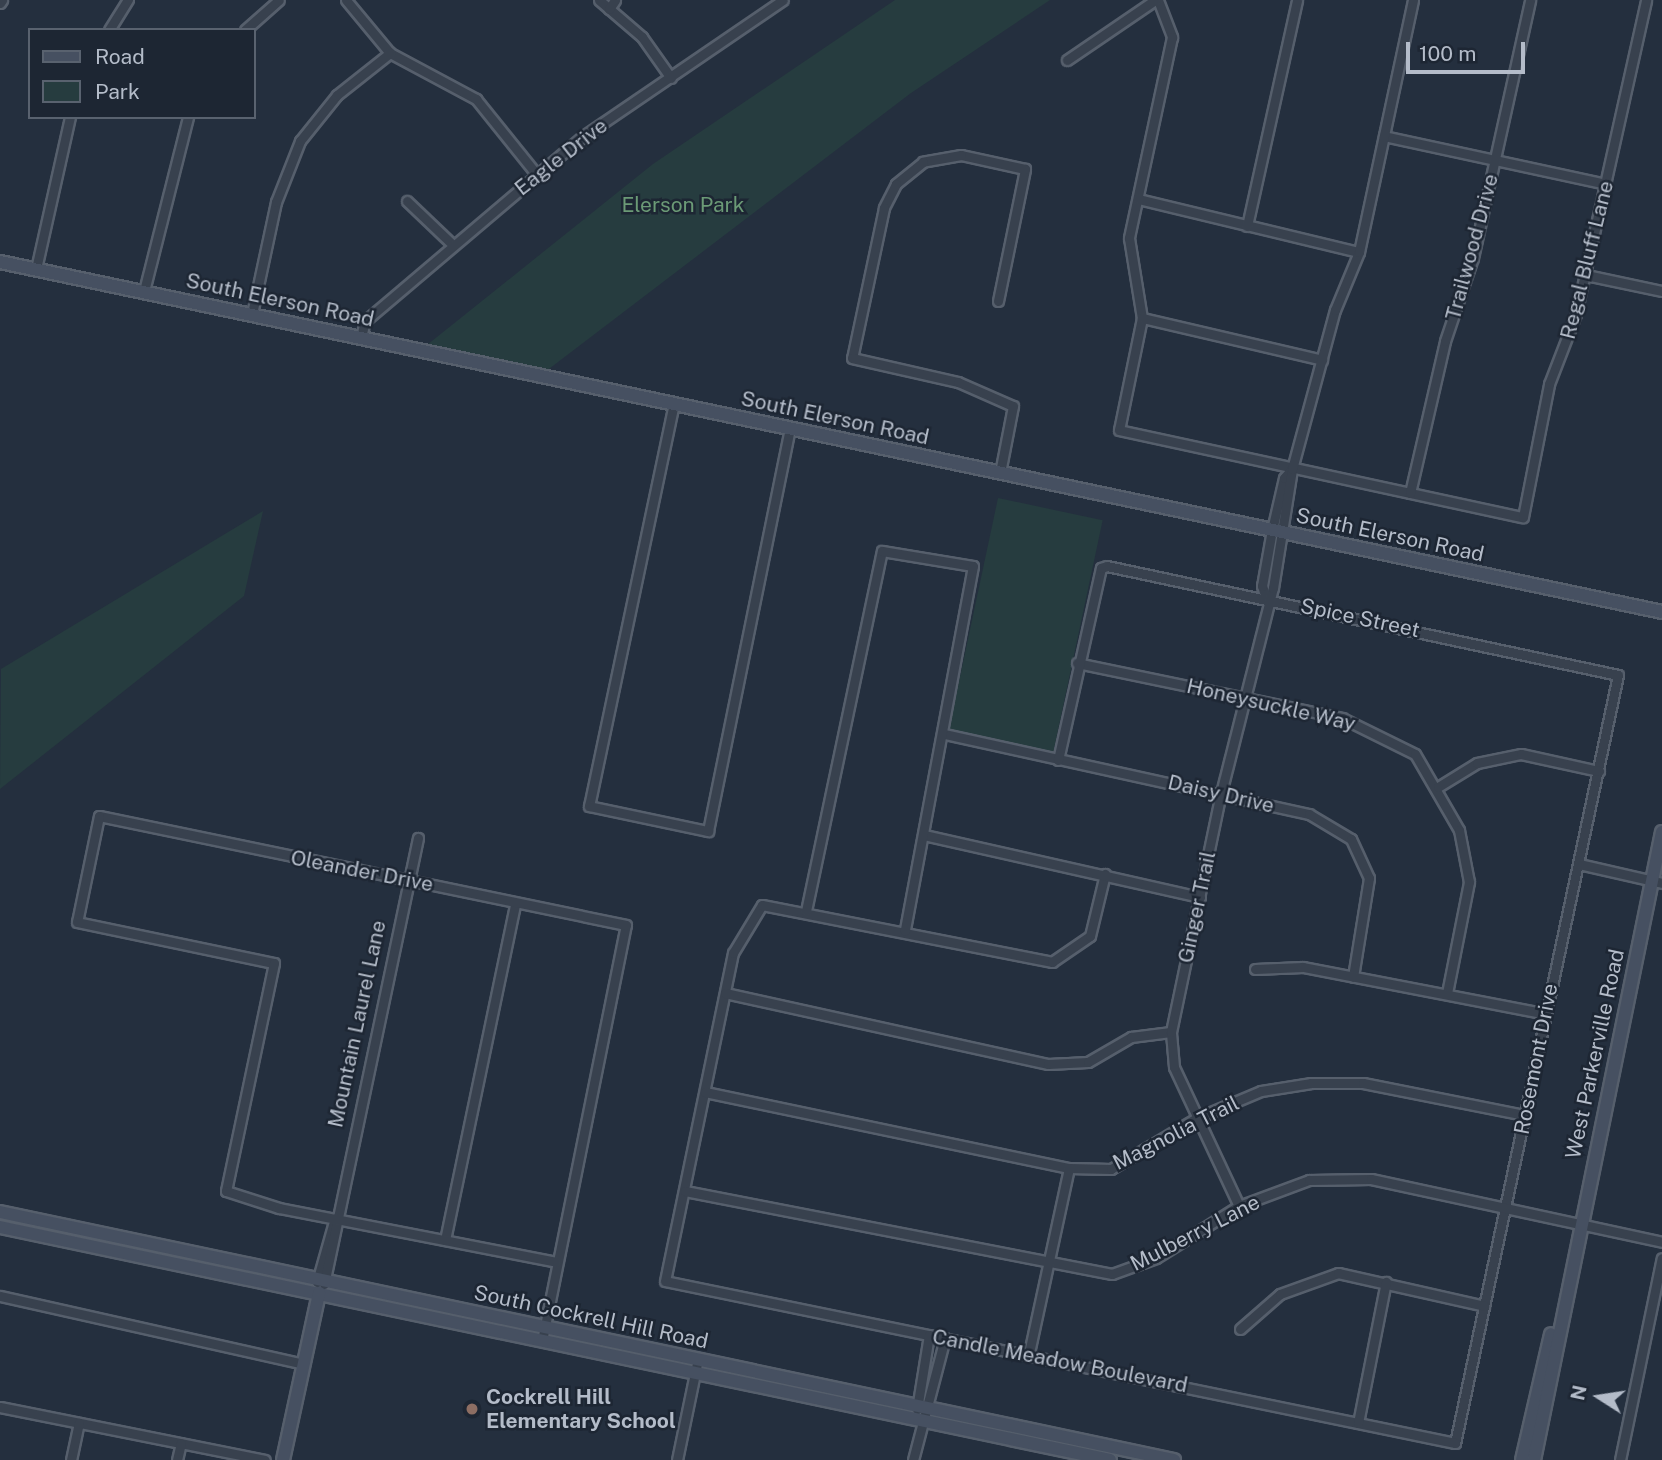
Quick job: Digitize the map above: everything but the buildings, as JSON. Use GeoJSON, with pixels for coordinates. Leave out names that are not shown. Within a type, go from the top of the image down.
{"type":"FeatureCollection","features":[{"type":"Feature","properties":{"kind":"main road","name":"South Elerson Road"},"geometry":{"type":"LineString","coordinates":[[0,262],[1662,612]]}},
{"type":"Feature","properties":{"kind":"main road","name":"West Parkerville Road"},"geometry":{"type":"LineString","coordinates":[[1534,1460],[1579,1225],[1656,881],[1662,832]]}},
{"type":"Feature","properties":{"kind":"main road","name":"South Cockrell Hill Road"},"geometry":{"type":"LineString","coordinates":[[0,1212],[916,1405],[1124,1455],[1174,1460]]}},
{"type":"Feature","properties":{"kind":"main road","name":"South Cockrell Hill Road"},"geometry":{"type":"LineString","coordinates":[[0,1227],[1110,1460]]}},
{"type":"Feature","properties":{"kind":"main road","name":"West Parkerville Road"},"geometry":{"type":"LineString","coordinates":[[1522,1460],[1567,1283]]}},
{"type":"Feature","properties":{"kind":"main road","name":"Mountain Laurel Lane"},"geometry":{"type":"LineString","coordinates":[[283,1460],[318,1293]]}},
{"type":"Feature","properties":{"kind":"street"},"geometry":{"type":"LineString","coordinates":[[110,28],[128,0]]}},
{"type":"Feature","properties":{"kind":"street"},"geometry":{"type":"LineString","coordinates":[[246,28],[279,0]]}},
{"type":"Feature","properties":{"kind":"street"},"geometry":{"type":"LineString","coordinates":[[346,0],[390,53],[477,99],[537,175]]}},
{"type":"Feature","properties":{"kind":"street"},"geometry":{"type":"LineString","coordinates":[[598,0],[642,37],[671,78]]}},
{"type":"Feature","properties":{"kind":"street"},"geometry":{"type":"LineString","coordinates":[[609,9],[615,0]]}},
{"type":"Feature","properties":{"kind":"street","name":"Eagle Drive"},"geometry":{"type":"LineString","coordinates":[[361,337],[365,321],[452,244],[537,175],[783,0]]}},
{"type":"Feature","properties":{"kind":"street"},"geometry":{"type":"LineString","coordinates":[[1067,60],[1156,0],[1172,37],[1129,238],[1142,318],[1119,430],[1410,493]]}},
{"type":"Feature","properties":{"kind":"street"},"geometry":{"type":"LineString","coordinates":[[1247,226],[1297,0]]}},
{"type":"Feature","properties":{"kind":"street","name":"Ginger Trail"},"geometry":{"type":"LineString","coordinates":[[1239,1206],[1174,1068],[1171,1032],[1221,793],[1266,598],[1262,586],[1279,531],[1284,478],[1293,469],[1322,360],[1359,252],[1413,0]]}},
{"type":"Feature","properties":{"kind":"street","name":"Trailwood Drive"},"geometry":{"type":"LineString","coordinates":[[1410,493],[1495,160],[1530,0]]}},
{"type":"Feature","properties":{"kind":"street","name":"Regal Bluff Lane"},"geometry":{"type":"LineString","coordinates":[[1410,493],[1523,517],[1549,384],[1586,275],[1646,0]]}},
{"type":"Feature","properties":{"kind":"street"},"geometry":{"type":"LineString","coordinates":[[252,314],[276,202],[300,141],[337,95],[390,53]]}},
{"type":"Feature","properties":{"kind":"street"},"geometry":{"type":"LineString","coordinates":[[36,269],[70,119]]}},
{"type":"Feature","properties":{"kind":"street"},"geometry":{"type":"LineString","coordinates":[[144,291],[187,119]]}},
{"type":"Feature","properties":{"kind":"street"},"geometry":{"type":"LineString","coordinates":[[1384,136],[1606,184]]}},
{"type":"Feature","properties":{"kind":"street"},"geometry":{"type":"LineString","coordinates":[[998,301],[1025,169],[948,155],[914,168],[884,208],[852,358],[958,382],[1013,406],[1000,473]]}},
{"type":"Feature","properties":{"kind":"street"},"geometry":{"type":"LineString","coordinates":[[1138,199],[1359,252]]}},
{"type":"Feature","properties":{"kind":"street"},"geometry":{"type":"LineString","coordinates":[[407,201],[452,244]]}},
{"type":"Feature","properties":{"kind":"street"},"geometry":{"type":"LineString","coordinates":[[1586,275],[1662,291]]}},
{"type":"Feature","properties":{"kind":"street"},"geometry":{"type":"LineString","coordinates":[[1142,318],[1322,360]]}},
{"type":"Feature","properties":{"kind":"street"},"geometry":{"type":"LineString","coordinates":[[674,403],[589,806],[708,831],[790,428]]}},
{"type":"Feature","properties":{"kind":"street"},"geometry":{"type":"LineString","coordinates":[[806,911],[882,551],[972,566],[945,734],[905,931]]}},
{"type":"Feature","properties":{"kind":"street","name":"Spice Street"},"geometry":{"type":"LineString","coordinates":[[1077,663],[1101,568],[1266,598],[1618,675]]}},
{"type":"Feature","properties":{"kind":"street"},"geometry":{"type":"LineString","coordinates":[[1058,760],[1077,663]]}},
{"type":"Feature","properties":{"kind":"street","name":"Honeysuckle Way"},"geometry":{"type":"LineString","coordinates":[[1077,663],[1368,728],[1415,754],[1438,787],[1460,830],[1469,882],[1447,993]]}},
{"type":"Feature","properties":{"kind":"street","name":"Rosemont Drive"},"geometry":{"type":"LineString","coordinates":[[1455,1443],[1525,1115],[1543,1013],[1579,864],[1618,675]]}},
{"type":"Feature","properties":{"kind":"street","name":"Daisy Drive"},"geometry":{"type":"LineString","coordinates":[[945,734],[1309,814],[1351,839],[1369,878],[1353,977]]}},
{"type":"Feature","properties":{"kind":"street"},"geometry":{"type":"LineString","coordinates":[[1438,787],[1477,763],[1521,754],[1599,771]]}},
{"type":"Feature","properties":{"kind":"street","name":"Oleander Drive"},"geometry":{"type":"LineString","coordinates":[[335,1218],[226,1191],[274,963],[77,922],[99,816],[626,925],[556,1262]]}},
{"type":"Feature","properties":{"kind":"street"},"geometry":{"type":"LineString","coordinates":[[925,835],[1200,897]]}},
{"type":"Feature","properties":{"kind":"street","name":"Mountain Laurel Lane"},"geometry":{"type":"LineString","coordinates":[[318,1293],[418,838]]}},
{"type":"Feature","properties":{"kind":"street"},"geometry":{"type":"LineString","coordinates":[[1579,864],[1656,881]]}},
{"type":"Feature","properties":{"kind":"street"},"geometry":{"type":"LineString","coordinates":[[685,1191],[733,953],[762,905],[806,911],[1052,962],[1090,936],[1105,874]]}},
{"type":"Feature","properties":{"kind":"street"},"geometry":{"type":"LineString","coordinates":[[445,1240],[515,904]]}},
{"type":"Feature","properties":{"kind":"street"},"geometry":{"type":"LineString","coordinates":[[1255,969],[1303,967],[1543,1013]]}},
{"type":"Feature","properties":{"kind":"street"},"geometry":{"type":"LineString","coordinates":[[725,993],[1048,1064],[1088,1062],[1131,1037],[1171,1032]]}},
{"type":"Feature","properties":{"kind":"street","name":"Magnolia Trail"},"geometry":{"type":"LineString","coordinates":[[705,1092],[1069,1168],[1111,1170],[1196,1118],[1261,1091],[1311,1083],[1363,1083],[1525,1115]]}},
{"type":"Feature","properties":{"kind":"street"},"geometry":{"type":"LineString","coordinates":[[1029,1353],[1069,1168]]}},
{"type":"Feature","properties":{"kind":"street","name":"Mulberry Lane"},"geometry":{"type":"LineString","coordinates":[[685,1191],[1112,1274],[1156,1258],[1239,1206],[1309,1180],[1371,1180],[1662,1242]]}},
{"type":"Feature","properties":{"kind":"street","name":"Candle Meadow Boulevard"},"geometry":{"type":"LineString","coordinates":[[685,1191],[665,1281],[1029,1353],[1455,1443]]}},
{"type":"Feature","properties":{"kind":"street"},"geometry":{"type":"LineString","coordinates":[[335,1218],[556,1262],[542,1341]]}},
{"type":"Feature","properties":{"kind":"street"},"geometry":{"type":"LineString","coordinates":[[1619,1460],[1662,1258]]}},
{"type":"Feature","properties":{"kind":"street"},"geometry":{"type":"LineString","coordinates":[[1240,1329],[1280,1294],[1338,1273],[1484,1306]]}},
{"type":"Feature","properties":{"kind":"street"},"geometry":{"type":"LineString","coordinates":[[1358,1423],[1386,1282]]}},
{"type":"Feature","properties":{"kind":"street"},"geometry":{"type":"LineString","coordinates":[[0,1296],[303,1364]]}},
{"type":"Feature","properties":{"kind":"street"},"geometry":{"type":"LineString","coordinates":[[921,1420],[916,1405],[929,1335]]}},
{"type":"Feature","properties":{"kind":"street"},"geometry":{"type":"LineString","coordinates":[[913,1460],[921,1420],[929,1408],[945,1338]]}},
{"type":"Feature","properties":{"kind":"street"},"geometry":{"type":"LineString","coordinates":[[677,1460],[698,1359]]}},
{"type":"Feature","properties":{"kind":"street"},"geometry":{"type":"LineString","coordinates":[[0,1407],[265,1460]]}},
{"type":"Feature","properties":{"kind":"street"},"geometry":{"type":"LineString","coordinates":[[71,1460],[79,1423]]}},
{"type":"Feature","properties":{"kind":"street"},"geometry":{"type":"LineString","coordinates":[[177,1460],[181,1443]]}},
{"type":"Feature","properties":{"kind":"green space","name":"Elerson Park"},"geometry":{"type":"Polygon","coordinates":[[[895,0],[1050,0],[911,93],[541,375],[427,345],[653,164],[895,0]]]}},
{"type":"Feature","properties":{"kind":"green space"},"geometry":{"type":"Polygon","coordinates":[[[998,498],[1103,520],[1053,754],[948,732],[998,498]]]}},
{"type":"Feature","properties":{"kind":"green space"},"geometry":{"type":"Polygon","coordinates":[[[263,511],[244,596],[0,789],[1,669],[263,511]]]}},
{"type":"Feature","properties":{"kind":"place","name":"Cockrell Hill Elementary School"},"geometry":{"type":"Point","coordinates":[472,1409]}}]}
